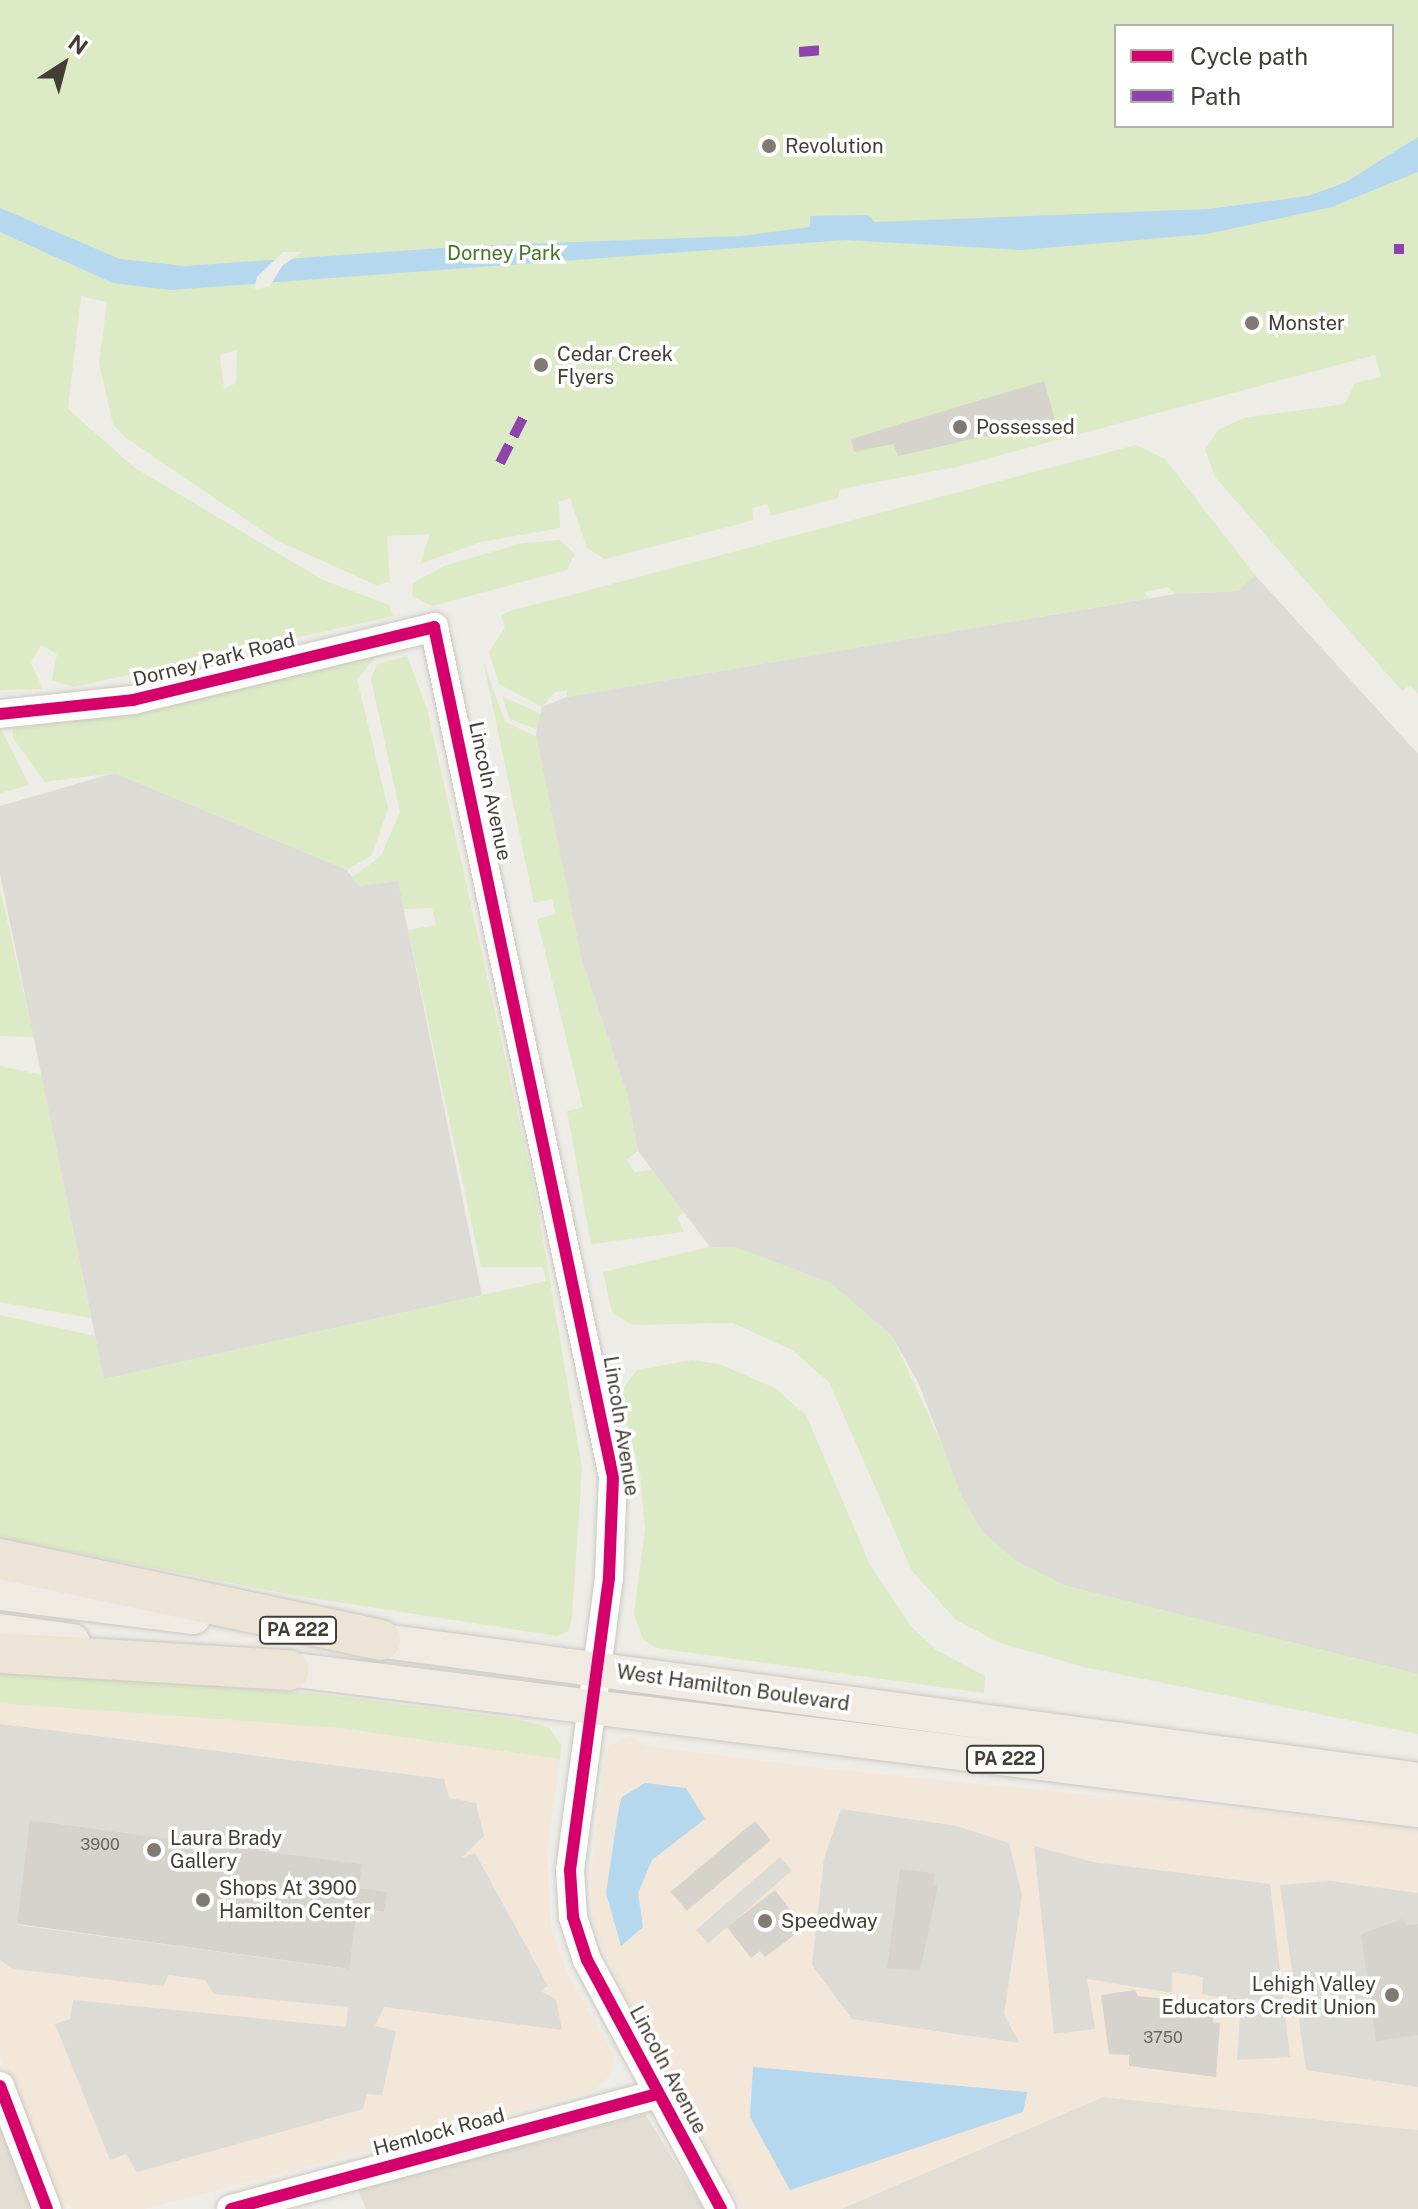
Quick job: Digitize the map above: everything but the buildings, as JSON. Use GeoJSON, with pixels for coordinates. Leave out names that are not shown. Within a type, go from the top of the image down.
{"type":"FeatureCollection","features":[{"type":"Feature","properties":{"kind":"highway"},"geometry":{"type":"LineString","coordinates":[[0,1559],[380,1640]]}},
{"type":"Feature","properties":{"kind":"highway"},"geometry":{"type":"LineString","coordinates":[[0,1653],[289,1670]]}},
{"type":"Feature","properties":{"kind":"main road","name":"West Hamilton Boulevard"},"geometry":{"type":"LineString","coordinates":[[0,1593],[380,1640],[1418,1780]]}},
{"type":"Feature","properties":{"kind":"main road","name":"West Hamilton Boulevard"},"geometry":{"type":"LineString","coordinates":[[0,1631],[591,1710],[1418,1810]]}},
{"type":"Feature","properties":{"kind":"street","name":"Dorney Park Road"},"geometry":{"type":"LineString","coordinates":[[0,714],[133,700],[434,627]]}},
{"type":"Feature","properties":{"kind":"street","name":"Lincoln Avenue"},"geometry":{"type":"LineString","coordinates":[[434,627],[613,1477],[614,1520],[570,1870],[573,1917],[587,1960],[721,2209]]}},
{"type":"Feature","properties":{"kind":"street"},"geometry":{"type":"LineString","coordinates":[[0,2086],[47,2209]]}},
{"type":"Feature","properties":{"kind":"street","name":"Hemlock Road"},"geometry":{"type":"LineString","coordinates":[[231,2209],[657,2094]]}},
{"type":"Feature","properties":{"kind":"shaded area"},"geometry":{"type":"Polygon","coordinates":[[[1255,575],[1418,754],[1418,1674],[1067,1586],[1015,1560],[982,1531],[961,1494],[919,1384],[892,1336],[831,1283],[738,1248],[710,1247],[638,1151],[628,1097],[581,957],[536,734],[542,707],[567,697],[1175,594],[1238,591],[1255,575]]]}},
{"type":"Feature","properties":{"kind":"shaded area"},"geometry":{"type":"Polygon","coordinates":[[[114,773],[347,870],[358,886],[398,881],[482,1295],[104,1379],[0,874],[0,806],[114,773]]]}},
{"type":"Feature","properties":{"kind":"shaded area"},"geometry":{"type":"Polygon","coordinates":[[[0,1703],[340,1728],[560,1759],[547,1848],[551,1930],[569,1977],[615,2056],[610,2075],[594,2091],[144,2209],[73,2209],[52,2190],[0,2056],[0,1703]]]}},
{"type":"Feature","properties":{"kind":"shaded area"},"geometry":{"type":"Polygon","coordinates":[[[0,1724],[444,1779],[449,1798],[476,1803],[484,1836],[461,1858],[475,1853],[548,1986],[540,1991],[556,1999],[562,2030],[384,2007],[375,2026],[396,2031],[382,2095],[367,2094],[363,2109],[137,2172],[126,2154],[110,2160],[55,2024],[70,2019],[73,2000],[346,2027],[348,2007],[214,1994],[205,1980],[169,1975],[163,1986],[13,1969],[0,1960],[0,1724]],[[31,1820],[17,1925],[348,1969],[357,1909],[384,1912],[386,1892],[359,1888],[361,1864],[31,1820]]]}},
{"type":"Feature","properties":{"kind":"shaded area"},"geometry":{"type":"Polygon","coordinates":[[[630,1736],[646,1746],[827,1769],[1418,1827],[1418,2130],[1103,2097],[841,2209],[742,2209],[628,2003],[594,1927],[591,1873],[605,1762],[609,1745],[630,1736]]]}},
{"type":"Feature","properties":{"kind":"shaded area"},"geometry":{"type":"Polygon","coordinates":[[[841,1809],[957,1826],[1009,1843],[1022,1895],[1004,2014],[1019,2043],[852,2019],[812,1965],[824,1859],[841,1809]]]}},
{"type":"Feature","properties":{"kind":"shaded area"},"geometry":{"type":"Polygon","coordinates":[[[1034,1846],[1093,1862],[1270,1884],[1290,2057],[1237,2060],[1241,2001],[1202,1994],[1203,1977],[1172,1972],[1172,1993],[1087,1979],[1095,2029],[1054,2034],[1034,1846]]]}},
{"type":"Feature","properties":{"kind":"shaded area"},"geometry":{"type":"Polygon","coordinates":[[[780,1857],[792,1871],[708,1943],[696,1930],[780,1857]]]}},
{"type":"Feature","properties":{"kind":"shaded area"},"geometry":{"type":"Polygon","coordinates":[[[1330,1881],[1418,1893],[1418,2087],[1306,2070],[1280,1885],[1330,1881]]]}},
{"type":"Feature","properties":{"kind":"shaded area"},"geometry":{"type":"Polygon","coordinates":[[[1103,2097],[1418,2130],[1418,2209],[841,2209],[1103,2097]]]}},
{"type":"Feature","properties":{"kind":"shaded area"},"geometry":{"type":"Polygon","coordinates":[[[0,2112],[38,2209],[0,2209],[0,2112]]]}},
{"type":"Feature","properties":{"kind":"shaded area"},"geometry":{"type":"Polygon","coordinates":[[[645,2114],[704,2209],[366,2209],[358,2189],[645,2114]]]}},
{"type":"Feature","properties":{"kind":"green space","name":"Dorney Park"},"geometry":{"type":"Polygon","coordinates":[[[0,0],[1418,0],[1418,694],[1410,685],[1402,691],[1215,477],[1205,450],[1218,430],[1244,418],[1345,404],[1355,383],[1381,377],[1375,355],[956,467],[840,489],[838,498],[771,516],[767,504],[752,508],[754,520],[605,559],[587,548],[570,498],[559,502],[560,528],[481,542],[420,564],[430,534],[387,536],[390,582],[376,585],[276,540],[125,437],[113,424],[99,363],[107,302],[81,296],[68,409],[135,468],[323,580],[389,605],[393,616],[74,687],[52,680],[57,654],[41,645],[31,663],[43,689],[0,690],[0,0]],[[237,350],[220,355],[224,389],[236,383],[237,350]]]}},
{"type":"Feature","properties":{"kind":"green space"},"geometry":{"type":"Polygon","coordinates":[[[1136,445],[1165,459],[1255,575],[1238,591],[1175,594],[1169,587],[1144,592],[1150,598],[567,697],[567,690],[555,692],[542,707],[499,684],[489,652],[505,627],[501,616],[510,611],[1136,445]]]}},
{"type":"Feature","properties":{"kind":"green space"},"geometry":{"type":"Polygon","coordinates":[[[560,540],[575,554],[567,570],[432,606],[412,596],[413,583],[444,566],[523,543],[560,540]]]}},
{"type":"Feature","properties":{"kind":"green space"},"geometry":{"type":"Polygon","coordinates":[[[383,648],[397,652],[375,658],[357,679],[388,808],[372,855],[347,870],[114,773],[45,782],[13,738],[12,726],[383,648]]]}},
{"type":"Feature","properties":{"kind":"green space"},"geometry":{"type":"Polygon","coordinates":[[[407,656],[427,709],[534,1187],[582,1469],[572,1617],[569,1631],[557,1636],[298,1596],[0,1538],[0,1315],[95,1336],[105,1379],[546,1281],[543,1267],[481,1267],[408,930],[436,925],[432,908],[403,909],[397,881],[358,886],[352,877],[381,856],[400,812],[371,679],[377,664],[407,656]]]}},
{"type":"Feature","properties":{"kind":"green space"},"geometry":{"type":"Polygon","coordinates":[[[483,660],[505,722],[537,737],[581,957],[628,1097],[638,1151],[627,1159],[634,1172],[652,1170],[685,1212],[677,1217],[684,1232],[591,1244],[567,1111],[583,1107],[537,919],[556,914],[552,899],[534,903],[483,660]]]}},
{"type":"Feature","properties":{"kind":"green space"},"geometry":{"type":"Polygon","coordinates":[[[502,696],[543,715],[538,730],[510,719],[502,696]]]}},
{"type":"Feature","properties":{"kind":"green space"},"geometry":{"type":"Polygon","coordinates":[[[0,727],[29,785],[0,793],[0,727]]]}},
{"type":"Feature","properties":{"kind":"green space"},"geometry":{"type":"Polygon","coordinates":[[[0,889],[34,1037],[0,1036],[0,889]]]}},
{"type":"Feature","properties":{"kind":"green space"},"geometry":{"type":"Polygon","coordinates":[[[0,1066],[42,1075],[91,1318],[0,1302],[0,1066]]]}},
{"type":"Feature","properties":{"kind":"green space"},"geometry":{"type":"Polygon","coordinates":[[[710,1247],[738,1248],[831,1283],[892,1336],[982,1531],[1067,1586],[1418,1674],[1418,1734],[1084,1667],[1000,1643],[956,1620],[912,1571],[829,1382],[792,1350],[733,1323],[633,1325],[612,1313],[603,1272],[710,1247]]]}},
{"type":"Feature","properties":{"kind":"green space"},"geometry":{"type":"Polygon","coordinates":[[[692,1360],[719,1364],[775,1388],[806,1415],[870,1565],[910,1625],[936,1650],[985,1676],[984,1693],[656,1648],[643,1639],[634,1614],[645,1529],[640,1474],[622,1406],[624,1387],[637,1370],[692,1360]]]}},
{"type":"Feature","properties":{"kind":"green space"},"geometry":{"type":"Polygon","coordinates":[[[0,1668],[327,1695],[516,1719],[549,1727],[561,1745],[560,1759],[340,1728],[0,1703],[0,1668]]]}},
{"type":"Feature","properties":{"kind":"water"},"geometry":{"type":"Polygon","coordinates":[[[1418,137],[1418,172],[1332,207],[1207,234],[1021,250],[845,240],[171,290],[113,283],[0,232],[0,208],[120,259],[185,266],[470,246],[742,236],[810,227],[810,216],[867,215],[875,222],[1208,209],[1308,196],[1344,183],[1418,137]]]}},
{"type":"Feature","properties":{"kind":"water"},"geometry":{"type":"Polygon","coordinates":[[[645,1783],[686,1788],[705,1819],[652,1860],[638,1893],[643,1927],[621,1946],[606,1893],[622,1797],[645,1783]]]}},
{"type":"Feature","properties":{"kind":"water"},"geometry":{"type":"Polygon","coordinates":[[[753,2067],[1027,2092],[1023,2112],[790,2190],[750,2117],[753,2067]]]}},
{"type":"Feature","properties":{"kind":"pier"},"geometry":{"type":"Polygon","coordinates":[[[283,252],[302,252],[283,265],[269,287],[254,289],[257,277],[283,252]]]}},
{"type":"Feature","properties":{"kind":"marked path"},"geometry":{"type":"LineString","coordinates":[[799,52],[820,50]]}},
{"type":"Feature","properties":{"kind":"marked path"},"geometry":{"type":"LineString","coordinates":[[1394,249],[1404,249]]}},
{"type":"Feature","properties":{"kind":"marked path"},"geometry":{"type":"LineString","coordinates":[[500,463],[525,414]]}},
{"type":"Feature","properties":{"kind":"cycle path"},"geometry":{"type":"LineString","coordinates":[[0,714],[133,700],[434,627],[613,1477],[609,1578],[570,1870],[573,1917],[587,1960],[721,2209]]}},
{"type":"Feature","properties":{"kind":"cycle path"},"geometry":{"type":"LineString","coordinates":[[0,2086],[47,2209]]}},
{"type":"Feature","properties":{"kind":"cycle path"},"geometry":{"type":"LineString","coordinates":[[231,2209],[657,2094]]}},
{"type":"Feature","properties":{"kind":"place","name":"Revolution"},"geometry":{"type":"Point","coordinates":[769,146]}},
{"type":"Feature","properties":{"kind":"place","name":"Monster"},"geometry":{"type":"Point","coordinates":[1252,323]}},
{"type":"Feature","properties":{"kind":"place","name":"Cedar Creek Flyers"},"geometry":{"type":"Point","coordinates":[541,365]}},
{"type":"Feature","properties":{"kind":"place","name":"Possessed"},"geometry":{"type":"Point","coordinates":[960,427]}},
{"type":"Feature","properties":{"kind":"place","name":"Laura Brady Gallery"},"geometry":{"type":"Point","coordinates":[154,1850]}},
{"type":"Feature","properties":{"kind":"place","name":"Shops At 3900 Hamilton Center"},"geometry":{"type":"Point","coordinates":[203,1900]}},
{"type":"Feature","properties":{"kind":"place","name":"Speedway"},"geometry":{"type":"Point","coordinates":[765,1921]}},
{"type":"Feature","properties":{"kind":"place","name":"Lehigh Valley Educators Credit Union"},"geometry":{"type":"Point","coordinates":[1392,1995]}}]}
